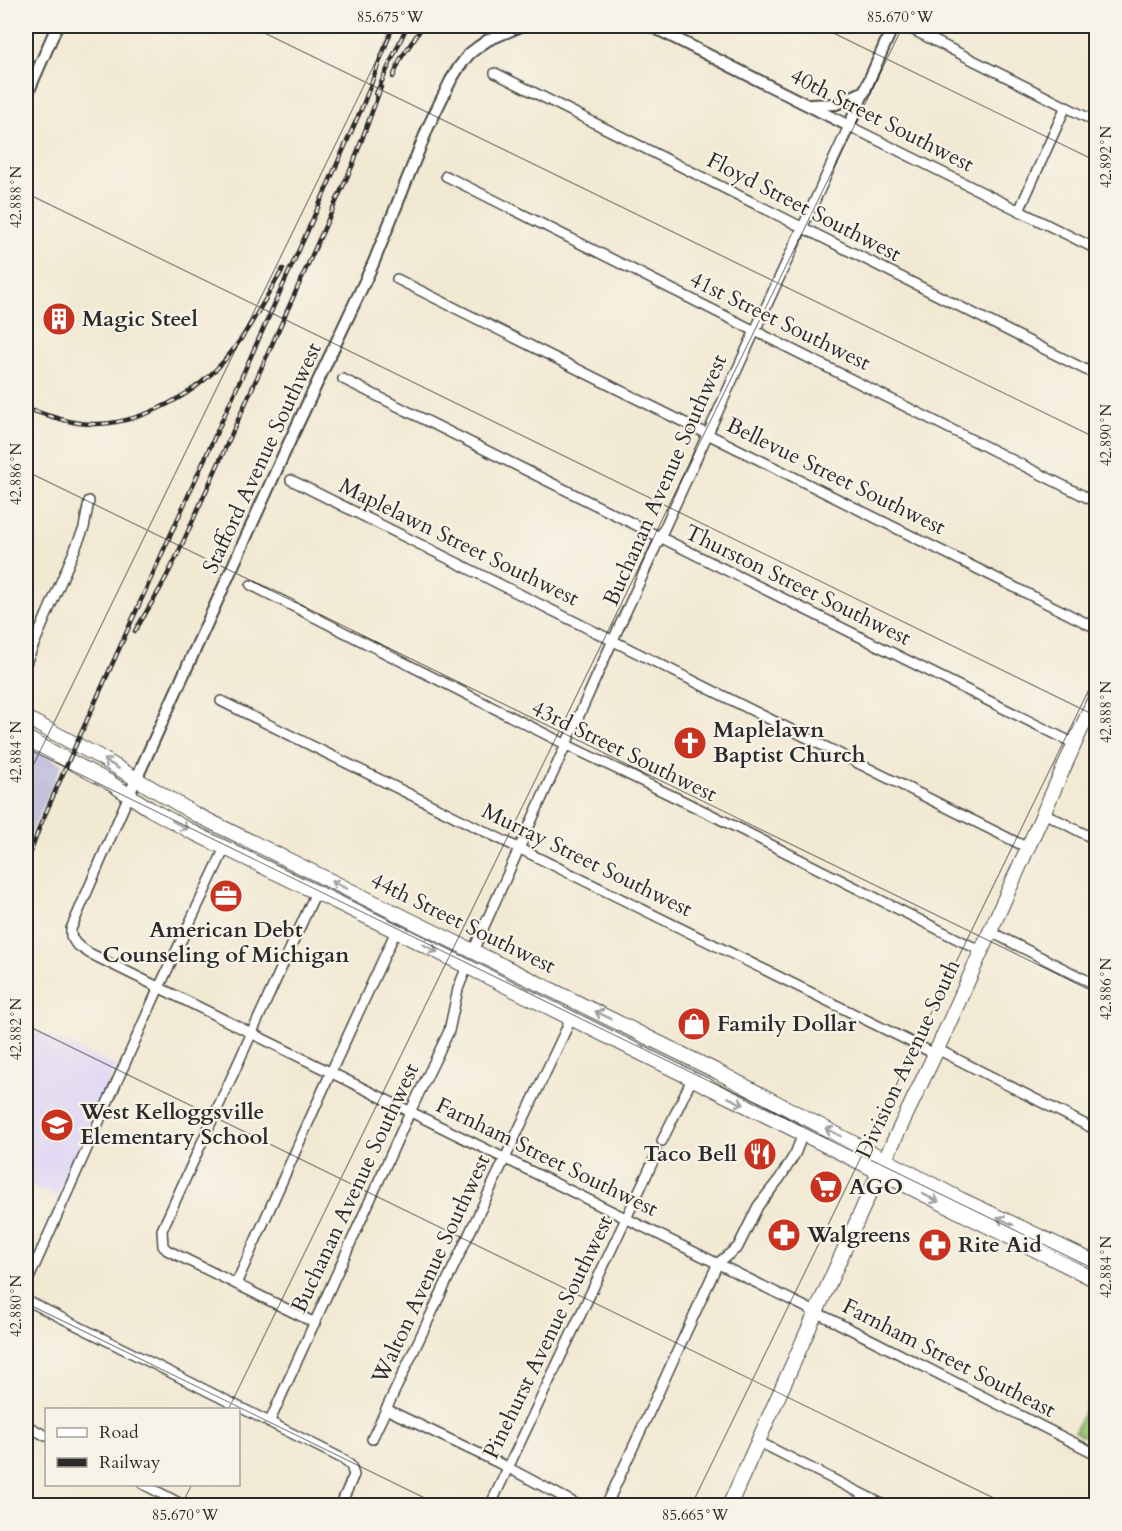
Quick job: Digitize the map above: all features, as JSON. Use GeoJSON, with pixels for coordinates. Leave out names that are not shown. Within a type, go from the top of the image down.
{"type":"FeatureCollection","features":[{"type":"Feature","properties":{"kind":"main road","name":"Division Avenue South"},"geometry":{"type":"LineString","coordinates":[[729,1506],[1096,696]]}},
{"type":"Feature","properties":{"kind":"main road","name":"44th Street Southwest"},"geometry":{"type":"LineString","coordinates":[[26,718],[98,756],[195,814],[718,1072],[960,1199],[1096,1263]]}},
{"type":"Feature","properties":{"kind":"main road","name":"44th Street Southwest"},"geometry":{"type":"LineString","coordinates":[[26,738],[99,777],[150,809],[225,848],[467,966],[1096,1280]]}},
{"type":"Feature","properties":{"kind":"main road"},"geometry":{"type":"LineString","coordinates":[[349,908],[357,902],[392,911]]}},
{"type":"Feature","properties":{"kind":"main road"},"geometry":{"type":"LineString","coordinates":[[611,1039],[626,1040],[633,1038],[638,1032]]}},
{"type":"Feature","properties":{"kind":"main road"},"geometry":{"type":"LineString","coordinates":[[650,1059],[660,1051],[669,1048]]}},
{"type":"Feature","properties":{"kind":"main road"},"geometry":{"type":"LineString","coordinates":[[692,1079],[708,1078],[718,1072]]}},
{"type":"Feature","properties":{"kind":"street"},"geometry":{"type":"LineString","coordinates":[[26,97],[57,26]]}},
{"type":"Feature","properties":{"kind":"street","name":"Stafford Avenue Southwest"},"geometry":{"type":"LineString","coordinates":[[71,936],[71,929],[129,795],[291,438],[373,264],[429,125],[451,80],[469,54],[478,47],[488,40],[521,26]]}},
{"type":"Feature","properties":{"kind":"street","name":"40th Street Southwest"},"geometry":{"type":"LineString","coordinates":[[651,26],[1096,249]]}},
{"type":"Feature","properties":{"kind":"street","name":"Buchanan Avenue Southwest"},"geometry":{"type":"LineString","coordinates":[[473,951],[893,26]]}},
{"type":"Feature","properties":{"kind":"street"},"geometry":{"type":"LineString","coordinates":[[905,26],[1096,122]]}},
{"type":"Feature","properties":{"kind":"street","name":"Floyd Street Southwest"},"geometry":{"type":"LineString","coordinates":[[495,73],[1096,375]]}},
{"type":"Feature","properties":{"kind":"street"},"geometry":{"type":"LineString","coordinates":[[809,105],[836,104],[865,91]]}},
{"type":"Feature","properties":{"kind":"street"},"geometry":{"type":"LineString","coordinates":[[1019,211],[1066,106]]}},
{"type":"Feature","properties":{"kind":"street","name":"41st Street Southwest"},"geometry":{"type":"LineString","coordinates":[[446,176],[1096,501]]}},
{"type":"Feature","properties":{"kind":"street","name":"Bellevue Street Southwest"},"geometry":{"type":"LineString","coordinates":[[397,279],[1096,628]]}},
{"type":"Feature","properties":{"kind":"street","name":"Thurston Street Southwest"},"geometry":{"type":"LineString","coordinates":[[343,379],[1075,744]]}},
{"type":"Feature","properties":{"kind":"street","name":"Maplelawn Street Southwest"},"geometry":{"type":"LineString","coordinates":[[291,480],[1028,848]]}},
{"type":"Feature","properties":{"kind":"street"},"geometry":{"type":"LineString","coordinates":[[26,663],[84,528],[89,501]]}},
{"type":"Feature","properties":{"kind":"street","name":"43rd Street Southwest"},"geometry":{"type":"LineString","coordinates":[[250,585],[981,951]]}},
{"type":"Feature","properties":{"kind":"street","name":"Murray Street Southwest"},"geometry":{"type":"LineString","coordinates":[[221,701],[1096,1130]]}},
{"type":"Feature","properties":{"kind":"street"},"geometry":{"type":"LineString","coordinates":[[1044,813],[1096,840]]}},
{"type":"Feature","properties":{"kind":"street"},"geometry":{"type":"LineString","coordinates":[[26,1285],[159,987],[225,848]]}},
{"type":"Feature","properties":{"kind":"street"},"geometry":{"type":"LineString","coordinates":[[315,1323],[167,1250],[163,1246],[162,1230],[316,892]]}},
{"type":"Feature","properties":{"kind":"street"},"geometry":{"type":"LineString","coordinates":[[236,1284],[396,931]]}},
{"type":"Feature","properties":{"kind":"street"},"geometry":{"type":"LineString","coordinates":[[989,931],[1096,985]]}},
{"type":"Feature","properties":{"kind":"street","name":"Farnham Street Southwest"},"geometry":{"type":"LineString","coordinates":[[71,936],[76,944],[89,952],[817,1313]]}},
{"type":"Feature","properties":{"kind":"street","name":"Buchanan Avenue Southwest"},"geometry":{"type":"LineString","coordinates":[[269,1423],[449,1031],[458,989],[467,966]]}},
{"type":"Feature","properties":{"kind":"street","name":"Walton Avenue Southwest"},"geometry":{"type":"LineString","coordinates":[[372,1439],[571,1019]]}},
{"type":"Feature","properties":{"kind":"street"},"geometry":{"type":"LineString","coordinates":[[662,1141],[692,1079]]}},
{"type":"Feature","properties":{"kind":"street"},"geometry":{"type":"LineString","coordinates":[[606,1506],[718,1263],[738,1247],[758,1206],[795,1154],[803,1134]]}},
{"type":"Feature","properties":{"kind":"street","name":"Pinehurst Avenue Southwest"},"geometry":{"type":"LineString","coordinates":[[490,1506],[657,1154]]}},
{"type":"Feature","properties":{"kind":"street"},"geometry":{"type":"LineString","coordinates":[[26,1300],[239,1408]]}},
{"type":"Feature","properties":{"kind":"street","name":"Farnham Street Southeast"},"geometry":{"type":"LineString","coordinates":[[817,1313],[1096,1454]]}},
{"type":"Feature","properties":{"kind":"street"},"geometry":{"type":"LineString","coordinates":[[240,1408],[351,1466],[354,1475],[340,1506]]}},
{"type":"Feature","properties":{"kind":"street"},"geometry":{"type":"LineString","coordinates":[[386,1409],[507,1467],[580,1506]]}},
{"type":"Feature","properties":{"kind":"street"},"geometry":{"type":"LineString","coordinates":[[26,1425],[45,1435]]}},
{"type":"Feature","properties":{"kind":"street"},"geometry":{"type":"LineString","coordinates":[[759,1442],[886,1506]]}},
{"type":"Feature","properties":{"kind":"street"},"geometry":{"type":"LineString","coordinates":[[145,1486],[185,1506]]}},
{"type":"Feature","properties":{"kind":"shaded area"},"geometry":{"type":"Polygon","coordinates":[[[26,746],[62,764],[26,846],[26,746]]]}},
{"type":"Feature","properties":{"kind":"shaded area","name":"West Kelloggsville Elementary School"},"geometry":{"type":"Polygon","coordinates":[[[26,1026],[116,1066],[57,1197],[26,1183],[26,1026]]]}},
{"type":"Feature","properties":{"kind":"green space"},"geometry":{"type":"Polygon","coordinates":[[[1096,1386],[1096,1442],[1075,1432],[1096,1386]]]}},
{"type":"Feature","properties":{"kind":"railway"},"geometry":{"type":"LineString","coordinates":[[26,865],[40,826],[69,760],[363,105],[393,26]]}},
{"type":"Feature","properties":{"kind":"railway"},"geometry":{"type":"LineString","coordinates":[[376,94],[407,26]]}},
{"type":"Feature","properties":{"kind":"railway"},"geometry":{"type":"LineString","coordinates":[[393,77],[401,58],[423,26]]}},
{"type":"Feature","properties":{"kind":"railway"},"geometry":{"type":"LineString","coordinates":[[135,631],[176,558],[353,164],[381,87]]}},
{"type":"Feature","properties":{"kind":"railway"},"geometry":{"type":"LineString","coordinates":[[34,411],[68,421],[98,424],[138,417],[176,399],[209,376],[232,352],[283,269]]}},
{"type":"Feature","properties":{"kind":"place","name":"Magic Steel"},"geometry":{"type":"Point","coordinates":[59,319]}},
{"type":"Feature","properties":{"kind":"place","name":"Maplelawn Baptist Church"},"geometry":{"type":"Point","coordinates":[690,743]}},
{"type":"Feature","properties":{"kind":"place","name":"American Debt Counseling of Michigan"},"geometry":{"type":"Point","coordinates":[226,896]}},
{"type":"Feature","properties":{"kind":"place","name":"Family Dollar"},"geometry":{"type":"Point","coordinates":[694,1024]}},
{"type":"Feature","properties":{"kind":"place","name":"West Kelloggsville Elementary School"},"geometry":{"type":"Point","coordinates":[57,1125]}},
{"type":"Feature","properties":{"kind":"place","name":"Taco Bell"},"geometry":{"type":"Point","coordinates":[760,1154]}},
{"type":"Feature","properties":{"kind":"place","name":"AGO"},"geometry":{"type":"Point","coordinates":[826,1187]}},
{"type":"Feature","properties":{"kind":"place","name":"Walgreens"},"geometry":{"type":"Point","coordinates":[784,1235]}},
{"type":"Feature","properties":{"kind":"place","name":"Rite Aid"},"geometry":{"type":"Point","coordinates":[935,1245]}}]}
